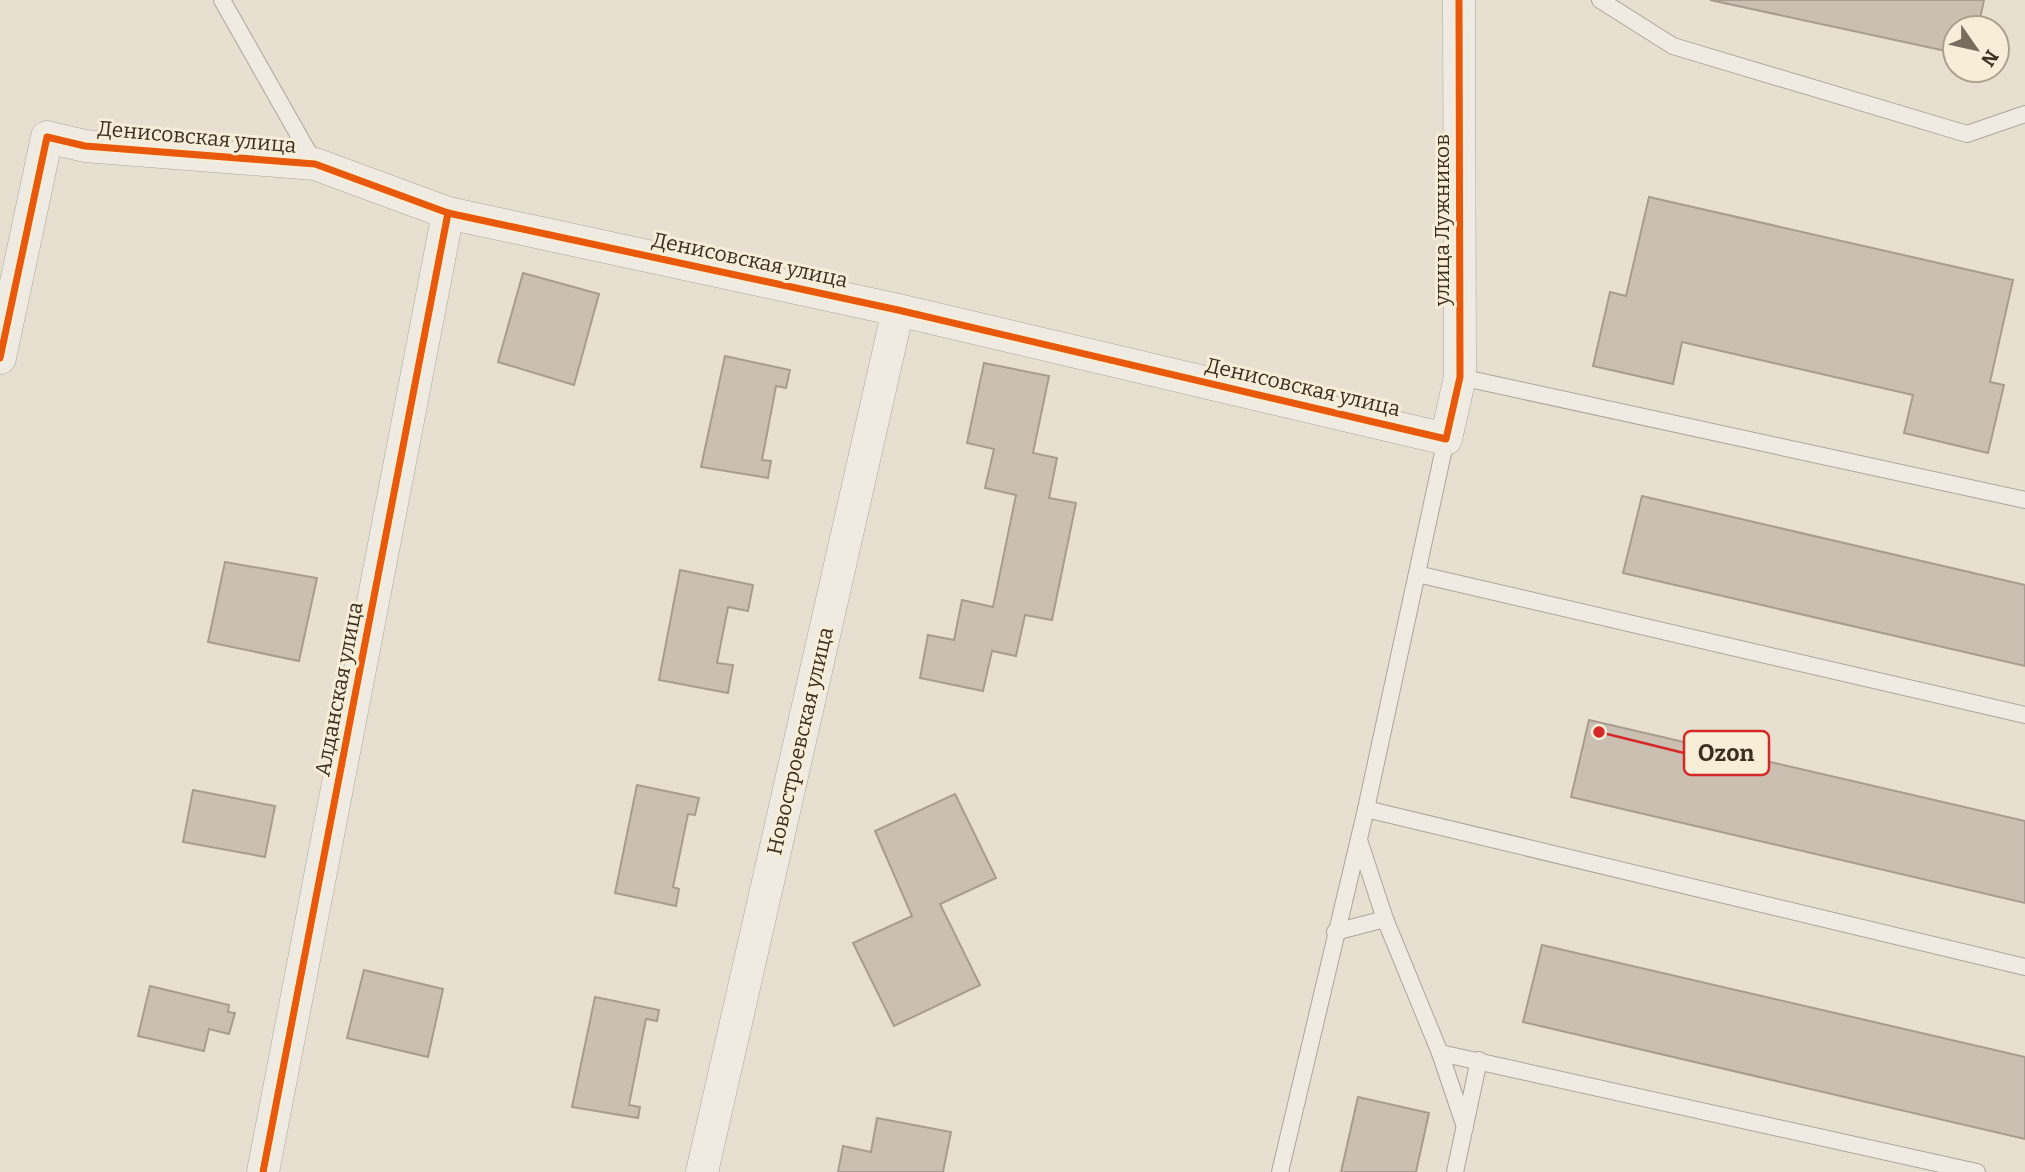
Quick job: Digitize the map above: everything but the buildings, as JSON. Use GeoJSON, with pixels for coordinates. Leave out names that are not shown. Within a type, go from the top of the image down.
{"type":"FeatureCollection","features":[{"type":"Feature","properties":{"kind":"street","name":"улица Лужников"},"geometry":{"type":"LineString","coordinates":[[1446,439],[1460,377],[1459,0]]}},
{"type":"Feature","properties":{"kind":"street","name":"Денисовская улица"},"geometry":{"type":"LineString","coordinates":[[0,358],[47,137],[85,146],[315,164],[448,213],[898,310],[1446,439]]}},
{"type":"Feature","properties":{"kind":"street","name":"Алданская улица"},"geometry":{"type":"LineString","coordinates":[[263,1172],[448,213]]}},
{"type":"Feature","properties":{"kind":"street","name":"Новостроевская улица"},"geometry":{"type":"LineString","coordinates":[[702,1172],[898,310]]}},
{"type":"Feature","properties":{"kind":"lane"},"geometry":{"type":"LineString","coordinates":[[222,0],[315,164]]}},
{"type":"Feature","properties":{"kind":"lane"},"geometry":{"type":"LineString","coordinates":[[1600,0],[1673,46],[1966,134],[2025,114]]}},
{"type":"Feature","properties":{"kind":"lane"},"geometry":{"type":"LineString","coordinates":[[1460,377],[2025,500]]}},
{"type":"Feature","properties":{"kind":"lane"},"geometry":{"type":"LineString","coordinates":[[1280,1172],[1359,840],[1446,439]]}},
{"type":"Feature","properties":{"kind":"lane"},"geometry":{"type":"LineString","coordinates":[[1418,573],[2025,715]]}},
{"type":"Feature","properties":{"kind":"lane"},"geometry":{"type":"LineString","coordinates":[[1366,809],[2025,967]]}},
{"type":"Feature","properties":{"kind":"lane"},"geometry":{"type":"LineString","coordinates":[[1359,840],[1385,919],[1440,1053],[1465,1127]]}},
{"type":"Feature","properties":{"kind":"lane"},"geometry":{"type":"LineString","coordinates":[[1335,932],[1385,919]]}},
{"type":"Feature","properties":{"kind":"lane"},"geometry":{"type":"LineString","coordinates":[[1440,1053],[1977,1172]]}},
{"type":"Feature","properties":{"kind":"lane"},"geometry":{"type":"LineString","coordinates":[[1455,1172],[1479,1060]]}},
{"type":"Feature","properties":{"kind":"cycle path"},"geometry":{"type":"LineString","coordinates":[[0,358],[47,137],[85,146],[315,164],[448,213],[898,310],[1446,439],[1460,377],[1459,0]]}},
{"type":"Feature","properties":{"kind":"cycle path"},"geometry":{"type":"LineString","coordinates":[[263,1172],[448,213]]}},
{"type":"Feature","properties":{"kind":"place","name":"Ozon"},"geometry":{"type":"Point","coordinates":[1599,732]}}]}
